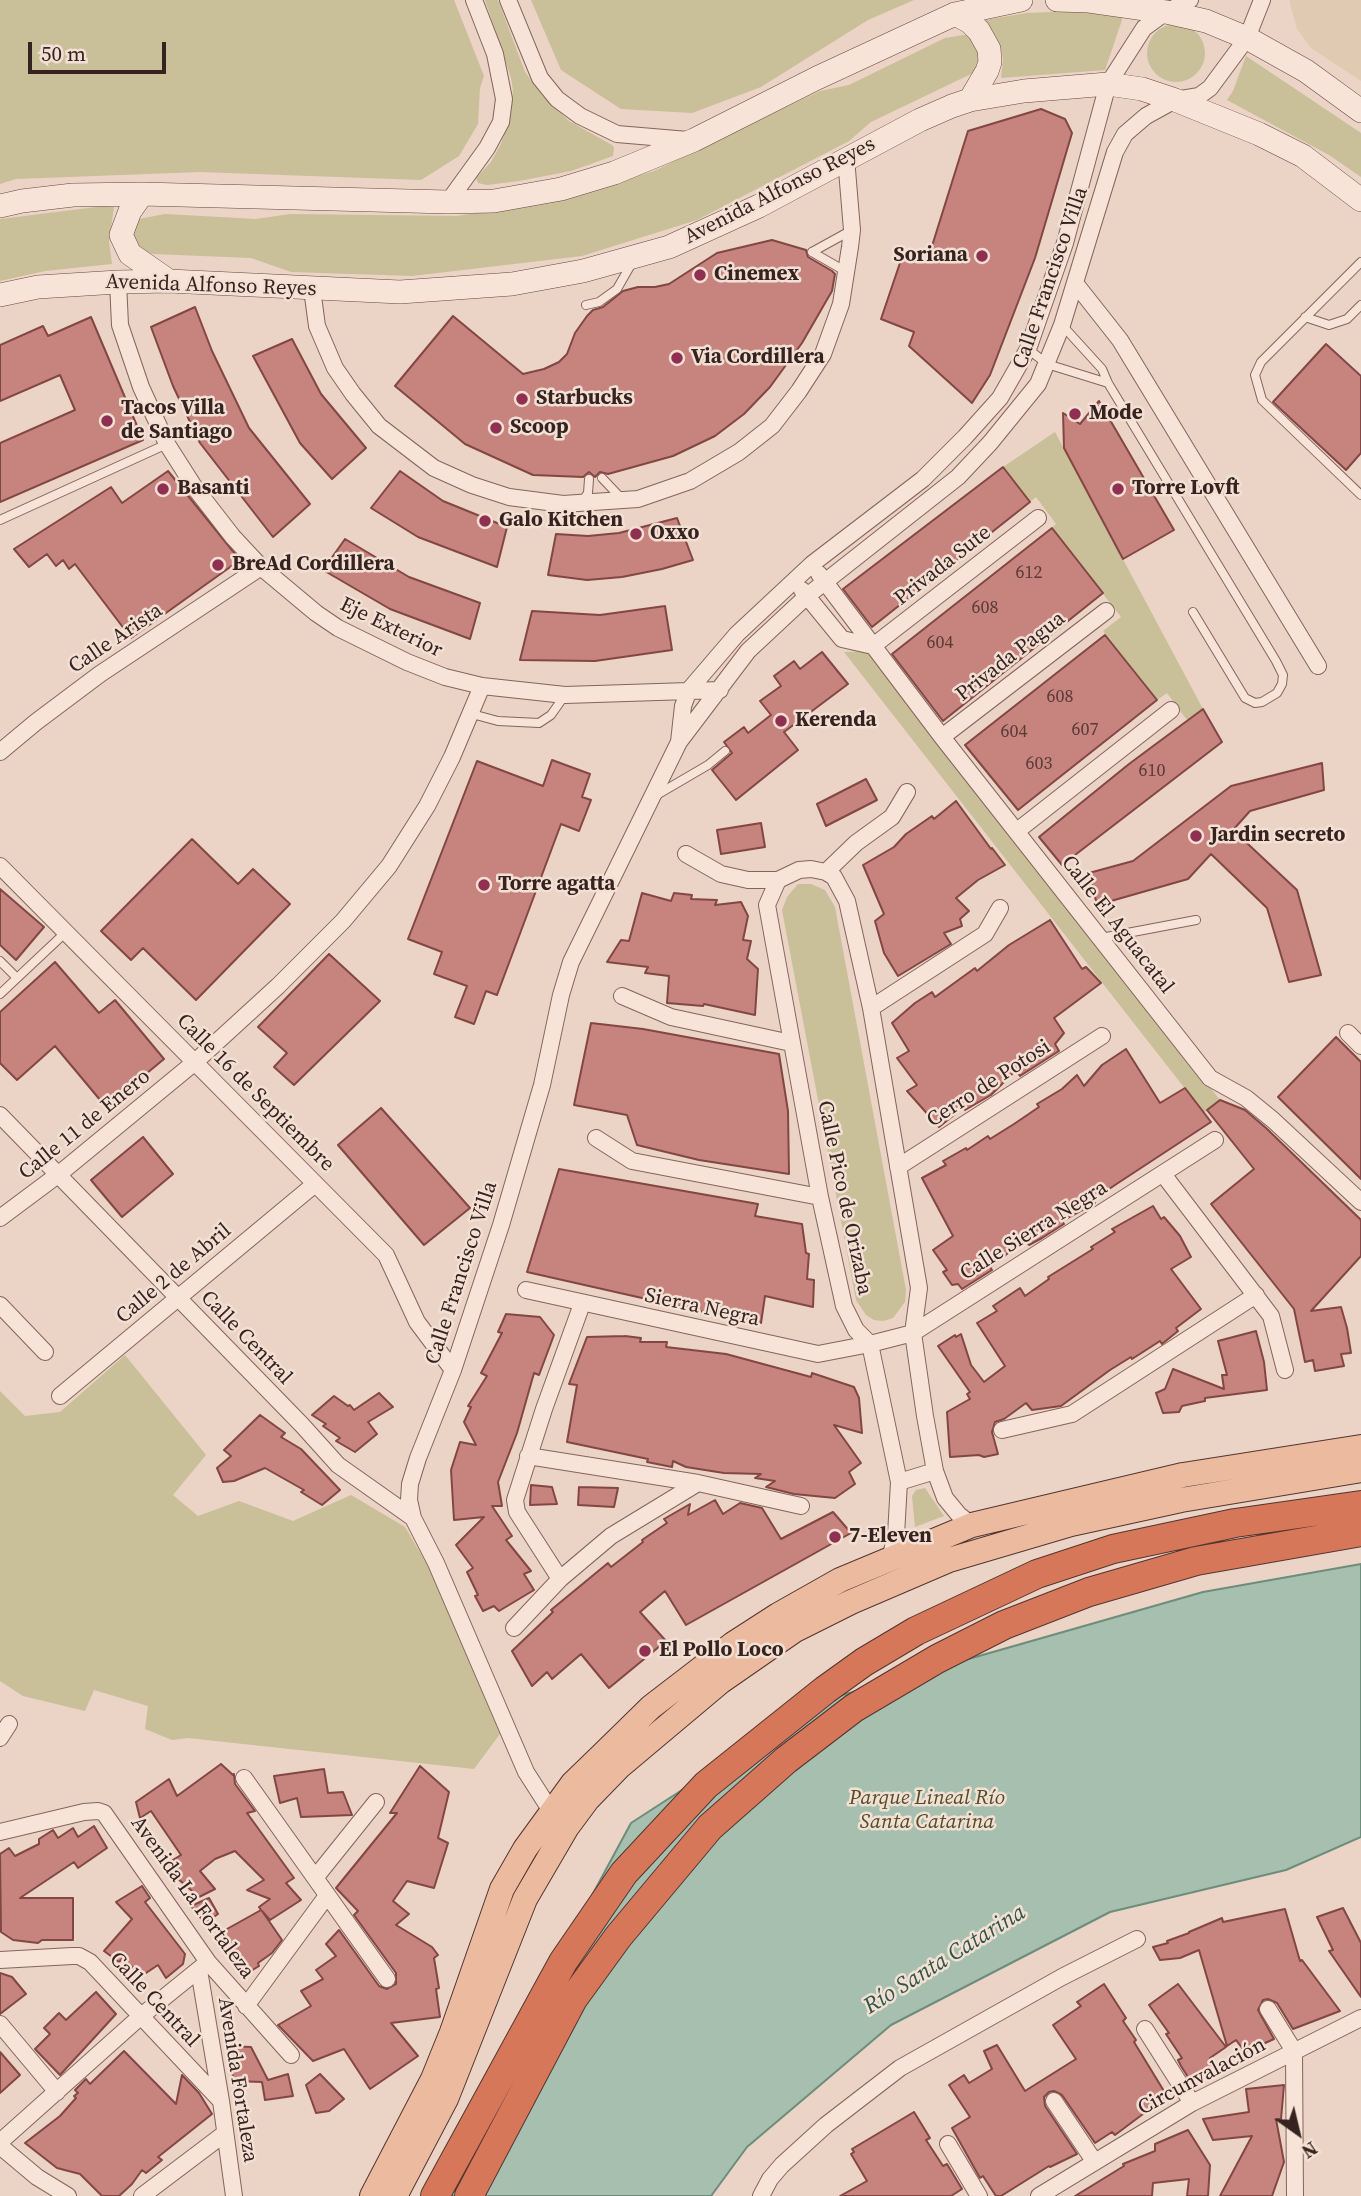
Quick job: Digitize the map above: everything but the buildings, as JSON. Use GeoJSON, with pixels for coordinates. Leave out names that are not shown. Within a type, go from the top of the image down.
{"type":"FeatureCollection","features":[{"type":"Feature","properties":{"kind":"highway"},"geometry":{"type":"LineString","coordinates":[[435,2196],[563,1962],[625,1873],[706,1785],[835,1683],[916,1631],[1037,1574],[1113,1549],[1221,1526],[1361,1505]]}},
{"type":"Feature","properties":{"kind":"highway"},"geometry":{"type":"LineString","coordinates":[[469,2196],[573,1999],[618,1937],[710,1827],[786,1760],[854,1708],[937,1659],[1004,1625],[1088,1592],[1196,1561],[1361,1532]]}},
{"type":"Feature","properties":{"kind":"main road"},"geometry":{"type":"LineString","coordinates":[[0,206],[72,195],[142,194],[494,201],[561,189],[614,173],[694,140],[817,78],[954,14],[1021,0]]}},
{"type":"Feature","properties":{"kind":"main road"},"geometry":{"type":"LineString","coordinates":[[1057,0],[1089,1],[1166,12],[1206,21],[1247,38],[1306,71],[1361,111]]}},
{"type":"Feature","properties":{"kind":"main road"},"geometry":{"type":"LineString","coordinates":[[954,14],[970,22],[989,49],[990,62],[987,71],[970,100]]}},
{"type":"Feature","properties":{"kind":"main road","name":"Avenida Alfonso Reyes"},"geometry":{"type":"LineString","coordinates":[[0,295],[38,287],[169,281],[400,292],[512,284],[583,271],[669,247],[759,206],[920,120],[970,100],[1024,91],[1108,84],[1142,89],[1259,134],[1303,156],[1361,200]]}},
{"type":"Feature","properties":{"kind":"main road"},"geometry":{"type":"LineString","coordinates":[[142,194],[130,211],[121,235],[130,254],[169,281]]}},
{"type":"Feature","properties":{"kind":"main road"},"geometry":{"type":"LineString","coordinates":[[372,2196],[433,2079],[502,1889],[525,1849],[573,1783],[651,1707],[733,1644],[839,1580],[972,1525],[1183,1475],[1361,1447]]}},
{"type":"Feature","properties":{"kind":"main road"},"geometry":{"type":"LineString","coordinates":[[395,2196],[446,2099],[525,1899],[568,1827],[587,1800],[620,1766],[720,1682],[795,1630],[851,1602],[949,1560],[1071,1524],[1181,1500],[1361,1470]]}},
{"type":"Feature","properties":{"kind":"street"},"geometry":{"type":"LineString","coordinates":[[449,202],[487,148],[501,122],[504,99],[495,54],[474,0]]}},
{"type":"Feature","properties":{"kind":"street"},"geometry":{"type":"LineString","coordinates":[[508,0],[540,78],[557,99],[580,116],[617,134],[694,140]]}},
{"type":"Feature","properties":{"kind":"street","name":"Calle Francisco Villa"},"geometry":{"type":"LineString","coordinates":[[679,742],[683,706],[689,690],[737,634],[812,564],[923,479],[1000,398],[1028,349],[1065,243],[1108,84],[1144,28],[1166,12],[1190,0]]}},
{"type":"Feature","properties":{"kind":"street","name":"Calle Francisco Villa"},"geometry":{"type":"LineString","coordinates":[[551,1811],[526,1772],[436,1563],[413,1518],[409,1500],[410,1485],[418,1458],[453,1370],[501,1225],[542,1085],[561,995],[571,962],[679,742],[748,651],[807,596],[958,477],[1017,412],[1038,384],[1062,325],[1115,152],[1125,134],[1135,124],[1175,100],[1199,96],[1210,88],[1247,38],[1262,0]]}},
{"type":"Feature","properties":{"kind":"street"},"geometry":{"type":"LineString","coordinates":[[312,289],[317,326],[335,368],[379,426],[434,468],[472,485],[509,497],[564,504],[638,499],[690,481],[739,452],[772,426],[823,354],[841,304],[852,230],[846,158]]}},
{"type":"Feature","properties":{"kind":"street","name":"Eje Exterior"},"geometry":{"type":"LineString","coordinates":[[118,282],[120,325],[141,387],[167,444],[195,488],[233,537],[261,567],[338,628],[407,662],[445,677],[482,686],[565,695],[720,690]]}},
{"type":"Feature","properties":{"kind":"street"},"geometry":{"type":"LineString","coordinates":[[1075,283],[1120,340],[1318,666]]}},
{"type":"Feature","properties":{"kind":"street"},"geometry":{"type":"LineString","coordinates":[[1000,398],[1017,412]]}},
{"type":"Feature","properties":{"kind":"street","name":"Privada Sute"},"geometry":{"type":"LineString","coordinates":[[873,646],[1038,518]]}},
{"type":"Feature","properties":{"kind":"street","name":"Calle El Aguacatal"},"geometry":{"type":"LineString","coordinates":[[812,564],[942,737],[1210,1078],[1246,1098],[1360,1200]]}},
{"type":"Feature","properties":{"kind":"street","name":"Calle Arista"},"geometry":{"type":"LineString","coordinates":[[0,752],[100,674],[261,567]]}},
{"type":"Feature","properties":{"kind":"street"},"geometry":{"type":"LineString","coordinates":[[794,579],[842,639],[873,646]]}},
{"type":"Feature","properties":{"kind":"street","name":"Privada Pagua"},"geometry":{"type":"LineString","coordinates":[[942,737],[1106,611]]}},
{"type":"Feature","properties":{"kind":"street","name":"Calle 11 de Enero"},"geometry":{"type":"LineString","coordinates":[[0,1218],[59,1174],[195,1062],[278,986],[343,921],[389,866],[427,806],[472,714],[482,686]]}},
{"type":"Feature","properties":{"kind":"street"},"geometry":{"type":"LineString","coordinates":[[1017,831],[1171,710]]}},
{"type":"Feature","properties":{"kind":"street"},"geometry":{"type":"LineString","coordinates":[[826,872],[856,843],[892,817],[907,792]]}},
{"type":"Feature","properties":{"kind":"street"},"geometry":{"type":"LineString","coordinates":[[686,854],[721,874],[748,880],[778,880],[799,870],[811,869],[826,872],[841,886],[847,901],[871,1008],[919,1287],[913,1333],[936,1471],[944,1498],[972,1525]]}},
{"type":"Feature","properties":{"kind":"street","name":"Calle 16 de Septiembre"},"geometry":{"type":"LineString","coordinates":[[0,866],[386,1255],[417,1322],[453,1370]]}},
{"type":"Feature","properties":{"kind":"street","name":"Calle Pico de Orizaba"},"geometry":{"type":"LineString","coordinates":[[778,880],[767,905],[820,1197],[844,1306],[856,1329],[870,1344],[899,1482],[896,1535],[890,1559]]}},
{"type":"Feature","properties":{"kind":"street"},"geometry":{"type":"LineString","coordinates":[[871,1008],[985,934],[1000,908]]}},
{"type":"Feature","properties":{"kind":"street"},"geometry":{"type":"LineString","coordinates":[[622,996],[671,1017],[791,1043]]}},
{"type":"Feature","properties":{"kind":"street"},"geometry":{"type":"LineString","coordinates":[[1348,1033],[1361,1046]]}},
{"type":"Feature","properties":{"kind":"street","name":"Cerro de Potosi"},"geometry":{"type":"LineString","coordinates":[[898,1167],[1102,1036]]}},
{"type":"Feature","properties":{"kind":"street","name":"Calle Central"},"geometry":{"type":"LineString","coordinates":[[0,1115],[338,1465],[413,1518]]}},
{"type":"Feature","properties":{"kind":"street"},"geometry":{"type":"LineString","coordinates":[[596,1138],[632,1161],[820,1197]]}},
{"type":"Feature","properties":{"kind":"street","name":"Calle Sierra Negra"},"geometry":{"type":"LineString","coordinates":[[870,1344],[913,1333],[1215,1140]]}},
{"type":"Feature","properties":{"kind":"street"},"geometry":{"type":"LineString","coordinates":[[1163,1174],[1271,1316],[1286,1370]]}},
{"type":"Feature","properties":{"kind":"street","name":"Calle 2 de Abril"},"geometry":{"type":"LineString","coordinates":[[61,1396],[315,1184]]}},
{"type":"Feature","properties":{"kind":"street","name":"Sierra Negra"},"geometry":{"type":"LineString","coordinates":[[526,1290],[818,1354],[870,1344]]}},
{"type":"Feature","properties":{"kind":"street"},"geometry":{"type":"LineString","coordinates":[[1002,1430],[1072,1414],[1256,1295]]}},
{"type":"Feature","properties":{"kind":"street"},"geometry":{"type":"LineString","coordinates":[[560,1579],[517,1512],[515,1500],[582,1304]]}},
{"type":"Feature","properties":{"kind":"street"},"geometry":{"type":"LineString","coordinates":[[0,1305],[45,1352]]}},
{"type":"Feature","properties":{"kind":"street"},"geometry":{"type":"LineString","coordinates":[[528,1456],[698,1483],[801,1506]]}},
{"type":"Feature","properties":{"kind":"street"},"geometry":{"type":"LineString","coordinates":[[899,1482],[936,1471]]}},
{"type":"Feature","properties":{"kind":"street"},"geometry":{"type":"LineString","coordinates":[[514,1628],[560,1579],[611,1536],[698,1483]]}},
{"type":"Feature","properties":{"kind":"street"},"geometry":{"type":"LineString","coordinates":[[0,1738],[9,1724]]}},
{"type":"Feature","properties":{"kind":"street"},"geometry":{"type":"LineString","coordinates":[[244,1779],[387,1979]]}},
{"type":"Feature","properties":{"kind":"street"},"geometry":{"type":"LineString","coordinates":[[315,1878],[376,1802]]}},
{"type":"Feature","properties":{"kind":"street","name":"Avenida La Fortaleza"},"geometry":{"type":"LineString","coordinates":[[0,1832],[84,1812],[104,1813],[203,1966],[246,2006],[291,2055]]}},
{"type":"Feature","properties":{"kind":"street"},"geometry":{"type":"LineString","coordinates":[[246,2006],[327,1897]]}},
{"type":"Feature","properties":{"kind":"street"},"geometry":{"type":"LineString","coordinates":[[761,2196],[782,2165],[826,2125],[900,2068],[1062,1977],[1136,1939]]}},
{"type":"Feature","properties":{"kind":"street","name":"Calle Central"},"geometry":{"type":"LineString","coordinates":[[0,1960],[79,1956],[90,1962],[221,2101]]}},
{"type":"Feature","properties":{"kind":"street"},"geometry":{"type":"LineString","coordinates":[[68,2196],[37,2177],[0,2144],[139,2017],[203,1966]]}},
{"type":"Feature","properties":{"kind":"street","name":"Avenida Fortaleza"},"geometry":{"type":"LineString","coordinates":[[203,1966],[234,2196]]}},
{"type":"Feature","properties":{"kind":"street"},"geometry":{"type":"LineString","coordinates":[[1268,2009],[1294,2051],[1295,2196]]}},
{"type":"Feature","properties":{"kind":"street","name":"Circunvalación"},"geometry":{"type":"LineString","coordinates":[[1039,2196],[1192,2103],[1361,2018]]}},
{"type":"Feature","properties":{"kind":"street"},"geometry":{"type":"LineString","coordinates":[[0,2024],[57,2092]]}},
{"type":"Feature","properties":{"kind":"street"},"geometry":{"type":"LineString","coordinates":[[1145,2029],[1192,2103]]}},
{"type":"Feature","properties":{"kind":"street"},"geometry":{"type":"LineString","coordinates":[[1054,2101],[1094,2161]]}},
{"type":"Feature","properties":{"kind":"street"},"geometry":{"type":"LineString","coordinates":[[142,2196],[224,2134]]}},
{"type":"Feature","properties":{"kind":"street"},"geometry":{"type":"LineString","coordinates":[[948,2144],[979,2196]]}},
{"type":"Feature","properties":{"kind":"street"},"geometry":{"type":"LineString","coordinates":[[1067,2179],[1067,2196]]}},
{"type":"Feature","properties":{"kind":"lane"},"geometry":{"type":"LineString","coordinates":[[847,272],[812,252],[852,230]]}},
{"type":"Feature","properties":{"kind":"lane"},"geometry":{"type":"LineString","coordinates":[[586,304],[599,302],[617,289],[636,256]]}},
{"type":"Feature","properties":{"kind":"lane"},"geometry":{"type":"LineString","coordinates":[[1361,262],[1261,362],[1255,375],[1262,400],[1361,495]]}},
{"type":"Feature","properties":{"kind":"lane"},"geometry":{"type":"LineString","coordinates":[[1305,317],[1329,325],[1347,319],[1361,304]]}},
{"type":"Feature","properties":{"kind":"lane"},"geometry":{"type":"LineString","coordinates":[[1062,325],[1096,360],[1276,661],[1283,675],[1277,693],[1262,702],[1255,703],[1245,698],[1193,612]]}},
{"type":"Feature","properties":{"kind":"lane"},"geometry":{"type":"LineString","coordinates":[[1028,349],[1047,364],[1108,383]]}},
{"type":"Feature","properties":{"kind":"lane"},"geometry":{"type":"LineString","coordinates":[[0,520],[167,444]]}},
{"type":"Feature","properties":{"kind":"lane"},"geometry":{"type":"LineString","coordinates":[[602,478],[623,500]]}},
{"type":"Feature","properties":{"kind":"lane"},"geometry":{"type":"LineString","coordinates":[[582,503],[588,494],[589,479]]}},
{"type":"Feature","properties":{"kind":"lane"},"geometry":{"type":"LineString","coordinates":[[472,714],[498,721],[539,723],[551,715],[565,695]]}},
{"type":"Feature","properties":{"kind":"lane"},"geometry":{"type":"LineString","coordinates":[[653,798],[708,765],[725,751]]}},
{"type":"Feature","properties":{"kind":"lane"},"geometry":{"type":"LineString","coordinates":[[1101,938],[1196,920]]}},
{"type":"Feature","properties":{"kind":"lane"},"geometry":{"type":"LineString","coordinates":[[0,993],[65,932]]}},
{"type":"Feature","properties":{"kind":"lane"},"geometry":{"type":"LineString","coordinates":[[0,961],[17,978]]}},
{"type":"Feature","properties":{"kind":"shaded area"},"geometry":{"type":"Polygon","coordinates":[[[0,0],[454,0],[484,76],[480,88],[478,124],[459,156],[421,180],[200,172],[16,179],[0,184],[0,0]]]}},
{"type":"Feature","properties":{"kind":"shaded area"},"geometry":{"type":"Polygon","coordinates":[[[485,0],[498,0],[525,72],[542,95],[569,121],[612,145],[613,156],[571,171],[519,181],[487,185],[478,183],[476,178],[491,162],[501,144],[511,114],[513,90],[485,0]]]}},
{"type":"Feature","properties":{"kind":"shaded area"},"geometry":{"type":"Polygon","coordinates":[[[531,0],[914,0],[868,20],[761,87],[692,113],[621,109],[561,70],[531,0]]]}},
{"type":"Feature","properties":{"kind":"shaded area"},"geometry":{"type":"Polygon","coordinates":[[[1290,0],[1361,0],[1361,81],[1311,48],[1297,29],[1290,0]]]}},
{"type":"Feature","properties":{"kind":"shaded area"},"geometry":{"type":"Polygon","coordinates":[[[1101,12],[1123,17],[1105,70],[1001,78],[1003,58],[1000,46],[985,20],[1027,13],[1101,12]]]}},
{"type":"Feature","properties":{"kind":"shaded area"},"geometry":{"type":"Polygon","coordinates":[[[1176,24],[1187,26],[1200,37],[1205,53],[1203,64],[1192,77],[1176,82],[1165,80],[1152,69],[1147,53],[1149,42],[1160,29],[1176,24]]]}},
{"type":"Feature","properties":{"kind":"shaded area"},"geometry":{"type":"Polygon","coordinates":[[[970,34],[986,55],[973,73],[871,122],[849,141],[697,220],[582,256],[412,276],[291,272],[251,258],[153,254],[138,250],[131,231],[139,219],[165,214],[256,219],[290,214],[457,216],[567,198],[654,171],[820,91],[849,85],[945,38],[970,34]]]}},
{"type":"Feature","properties":{"kind":"shaded area"},"geometry":{"type":"Polygon","coordinates":[[[1246,56],[1361,133],[1361,177],[1329,155],[1227,100],[1246,56]]]}},
{"type":"Feature","properties":{"kind":"shaded area"},"geometry":{"type":"Polygon","coordinates":[[[114,207],[109,242],[112,264],[45,271],[0,281],[0,219],[114,207]]]}},
{"type":"Feature","properties":{"kind":"shaded area"},"geometry":{"type":"Polygon","coordinates":[[[1055,432],[1203,709],[1187,720],[1167,693],[1157,700],[1103,631],[1121,617],[1052,528],[1056,524],[1036,497],[1030,502],[1003,467],[1055,432]]]}},
{"type":"Feature","properties":{"kind":"shaded area"},"geometry":{"type":"Polygon","coordinates":[[[869,651],[1220,1100],[1204,1113],[844,652],[869,651]]]}},
{"type":"Feature","properties":{"kind":"shaded area"},"geometry":{"type":"Polygon","coordinates":[[[798,884],[811,884],[825,890],[835,907],[906,1290],[905,1302],[893,1318],[883,1321],[866,1315],[856,1300],[782,910],[787,897],[798,884]]]}},
{"type":"Feature","properties":{"kind":"shaded area"},"geometry":{"type":"Polygon","coordinates":[[[125,1355],[206,1455],[173,1495],[198,1516],[239,1501],[293,1521],[351,1495],[405,1527],[428,1566],[500,1734],[474,1769],[188,1738],[172,1740],[145,1729],[148,1706],[94,1690],[85,1711],[23,1696],[0,1681],[0,1391],[25,1416],[60,1412],[125,1355]]]}},
{"type":"Feature","properties":{"kind":"shaded area"},"geometry":{"type":"Polygon","coordinates":[[[925,1488],[944,1516],[915,1527],[912,1496],[916,1490],[925,1488]]]}},
{"type":"Feature","properties":{"kind":"water","name":"Río Santa Catarina"},"geometry":{"type":"Polygon","coordinates":[[[1361,1564],[1361,1837],[1286,1870],[1110,1912],[891,2025],[747,2147],[711,2196],[430,2196],[631,1823],[818,1702],[1203,1592],[1361,1564]]]}},
{"type":"Feature","properties":{"kind":"place","name":"Soriana"},"geometry":{"type":"Point","coordinates":[982,256]}},
{"type":"Feature","properties":{"kind":"place","name":"Cinemex"},"geometry":{"type":"Point","coordinates":[700,275]}},
{"type":"Feature","properties":{"kind":"place","name":"Via Cordillera"},"geometry":{"type":"Point","coordinates":[677,358]}},
{"type":"Feature","properties":{"kind":"place","name":"Starbucks"},"geometry":{"type":"Point","coordinates":[522,399]}},
{"type":"Feature","properties":{"kind":"place","name":"Mode"},"geometry":{"type":"Point","coordinates":[1075,414]}},
{"type":"Feature","properties":{"kind":"place","name":"Tacos Villa de Santiago"},"geometry":{"type":"Point","coordinates":[107,421]}},
{"type":"Feature","properties":{"kind":"place","name":"Scoop"},"geometry":{"type":"Point","coordinates":[496,428]}},
{"type":"Feature","properties":{"kind":"place","name":"Basanti"},"geometry":{"type":"Point","coordinates":[163,489]}},
{"type":"Feature","properties":{"kind":"place","name":"Torre Lovft"},"geometry":{"type":"Point","coordinates":[1118,489]}},
{"type":"Feature","properties":{"kind":"place","name":"Galo Kitchen"},"geometry":{"type":"Point","coordinates":[485,521]}},
{"type":"Feature","properties":{"kind":"place","name":"Oxxo"},"geometry":{"type":"Point","coordinates":[636,534]}},
{"type":"Feature","properties":{"kind":"place","name":"BreAd Cordillera"},"geometry":{"type":"Point","coordinates":[218,565]}},
{"type":"Feature","properties":{"kind":"place","name":"Kerenda"},"geometry":{"type":"Point","coordinates":[781,721]}},
{"type":"Feature","properties":{"kind":"place","name":"Jardin secreto"},"geometry":{"type":"Point","coordinates":[1196,836]}},
{"type":"Feature","properties":{"kind":"place","name":"Torre agatta"},"geometry":{"type":"Point","coordinates":[484,885]}},
{"type":"Feature","properties":{"kind":"place","name":"7-Eleven"},"geometry":{"type":"Point","coordinates":[835,1537]}},
{"type":"Feature","properties":{"kind":"place","name":"El Pollo Loco"},"geometry":{"type":"Point","coordinates":[645,1651]}},
{"type":"Feature","properties":{"kind":"park label","name":"Parque Lineal Río Santa Catarina"},"geometry":{"type":"Point","coordinates":[927,1811]}}]}
